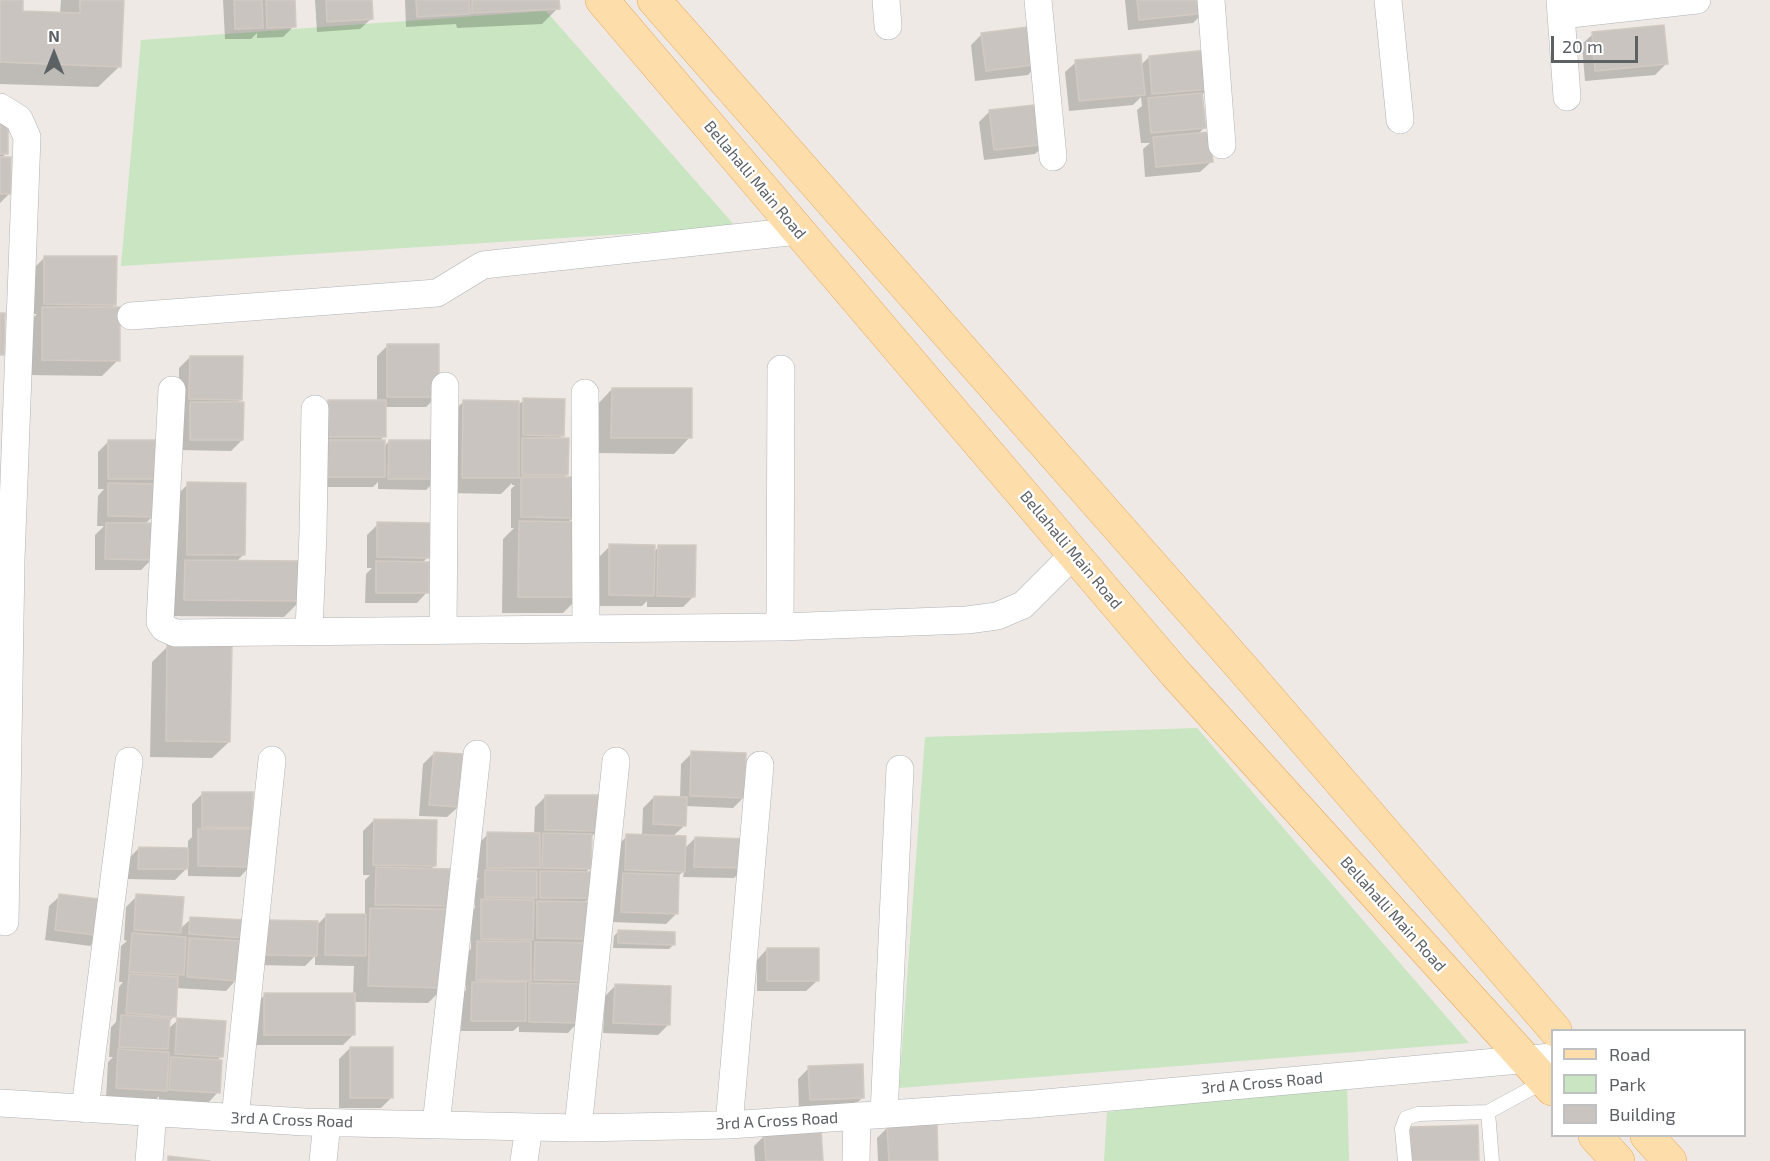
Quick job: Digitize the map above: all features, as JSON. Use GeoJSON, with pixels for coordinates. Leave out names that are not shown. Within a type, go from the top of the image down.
{"type":"FeatureCollection","features":[{"type":"Feature","properties":{"kind":"main road","name":"Bellahalli Main Road"},"geometry":{"type":"LineString","coordinates":[[602,0],[1175,674],[1544,1071]]}},
{"type":"Feature","properties":{"kind":"main road"},"geometry":{"type":"LineString","coordinates":[[654,0],[1245,671],[1554,1029]]}},
{"type":"Feature","properties":{"kind":"main road"},"geometry":{"type":"LineString","coordinates":[[1596,1137],[1618,1161]]}},
{"type":"Feature","properties":{"kind":"main road"},"geometry":{"type":"LineString","coordinates":[[1648,1137],[1670,1161]]}},
{"type":"Feature","properties":{"kind":"street"},"geometry":{"type":"LineString","coordinates":[[1038,0],[1053,157]]}},
{"type":"Feature","properties":{"kind":"street"},"geometry":{"type":"LineString","coordinates":[[1211,0],[1222,145]]}},
{"type":"Feature","properties":{"kind":"street"},"geometry":{"type":"LineString","coordinates":[[1388,0],[1400,120]]}},
{"type":"Feature","properties":{"kind":"street"},"geometry":{"type":"LineString","coordinates":[[1567,97],[1561,8],[1697,0]]}},
{"type":"Feature","properties":{"kind":"street"},"geometry":{"type":"LineString","coordinates":[[0,107],[19,119],[27,137],[6,545],[5,922]]}},
{"type":"Feature","properties":{"kind":"street"},"geometry":{"type":"LineString","coordinates":[[131,316],[437,293],[483,265],[798,231]]}},
{"type":"Feature","properties":{"kind":"street"},"geometry":{"type":"LineString","coordinates":[[780,627],[781,369]]}},
{"type":"Feature","properties":{"kind":"street"},"geometry":{"type":"LineString","coordinates":[[443,631],[445,386]]}},
{"type":"Feature","properties":{"kind":"street"},"geometry":{"type":"LineString","coordinates":[[172,390],[160,622],[164,628],[175,633],[780,627],[967,620],[997,616],[1023,605],[1074,554]]}},
{"type":"Feature","properties":{"kind":"street"},"geometry":{"type":"LineString","coordinates":[[585,393],[586,628]]}},
{"type":"Feature","properties":{"kind":"street"},"geometry":{"type":"LineString","coordinates":[[309,631],[315,409]]}},
{"type":"Feature","properties":{"kind":"street"},"geometry":{"type":"LineString","coordinates":[[436,1125],[477,754]]}},
{"type":"Feature","properties":{"kind":"street"},"geometry":{"type":"LineString","coordinates":[[235,1118],[272,760]]}},
{"type":"Feature","properties":{"kind":"street"},"geometry":{"type":"LineString","coordinates":[[85,1109],[129,761]]}},
{"type":"Feature","properties":{"kind":"street"},"geometry":{"type":"LineString","coordinates":[[578,1128],[616,761]]}},
{"type":"Feature","properties":{"kind":"street"},"geometry":{"type":"LineString","coordinates":[[729,1125],[760,765]]}},
{"type":"Feature","properties":{"kind":"street"},"geometry":{"type":"LineString","coordinates":[[884,1114],[900,769]]}},
{"type":"Feature","properties":{"kind":"street","name":"3rd A Cross Road"},"geometry":{"type":"LineString","coordinates":[[0,1103],[327,1123],[578,1128],[729,1125],[1544,1071]]}},
{"type":"Feature","properties":{"kind":"street"},"geometry":{"type":"LineString","coordinates":[[148,1161],[153,1113]]}},
{"type":"Feature","properties":{"kind":"street"},"geometry":{"type":"LineString","coordinates":[[856,1161],[857,1116]]}},
{"type":"Feature","properties":{"kind":"street"},"geometry":{"type":"LineString","coordinates":[[324,1161],[327,1123]]}},
{"type":"Feature","properties":{"kind":"street"},"geometry":{"type":"LineString","coordinates":[[524,1161],[529,1127]]}},
{"type":"Feature","properties":{"kind":"lane"},"geometry":{"type":"LineString","coordinates":[[1405,1161],[1402,1129],[1406,1118],[1418,1113],[1488,1112],[1544,1071]]}},
{"type":"Feature","properties":{"kind":"lane"},"geometry":{"type":"LineString","coordinates":[[1488,1112],[1492,1161]]}},
{"type":"Feature","properties":{"kind":"green space"},"geometry":{"type":"Polygon","coordinates":[[[546,11],[736,227],[121,266],[141,40],[546,11]]]}},
{"type":"Feature","properties":{"kind":"green space"},"geometry":{"type":"Polygon","coordinates":[[[1197,728],[1469,1043],[899,1088],[925,737],[1197,728]]]}},
{"type":"Feature","properties":{"kind":"green space"},"geometry":{"type":"Polygon","coordinates":[[[1347,1084],[1349,1161],[1104,1161],[1107,1112],[1347,1084]]]}},
{"type":"Feature","properties":{"kind":"building"},"geometry":{"type":"Polygon","coordinates":[[[0,0],[23,0],[23,11],[80,13],[80,0],[124,0],[121,67],[0,62],[0,0]]]}},
{"type":"Feature","properties":{"kind":"building"},"geometry":{"type":"Polygon","coordinates":[[[234,0],[262,0],[263,28],[235,29],[234,0]]]}},
{"type":"Feature","properties":{"kind":"building"},"geometry":{"type":"Polygon","coordinates":[[[266,0],[295,0],[296,27],[267,28],[266,0]]]}},
{"type":"Feature","properties":{"kind":"building"},"geometry":{"type":"Polygon","coordinates":[[[326,0],[372,0],[373,19],[327,22],[326,0]]]}},
{"type":"Feature","properties":{"kind":"building"},"geometry":{"type":"Polygon","coordinates":[[[416,0],[469,0],[470,14],[417,17],[416,0]]]}},
{"type":"Feature","properties":{"kind":"building"},"geometry":{"type":"Polygon","coordinates":[[[472,0],[559,0],[560,9],[472,13],[472,0]]]}},
{"type":"Feature","properties":{"kind":"building"},"geometry":{"type":"Polygon","coordinates":[[[1137,0],[1204,0],[1206,13],[1139,20],[1137,0]]]}},
{"type":"Feature","properties":{"kind":"building"},"geometry":{"type":"Polygon","coordinates":[[[1664,25],[1668,64],[1595,71],[1592,32],[1664,25]]]}},
{"type":"Feature","properties":{"kind":"building"},"geometry":{"type":"Polygon","coordinates":[[[1036,26],[1040,64],[986,71],[981,33],[1036,26]]]}},
{"type":"Feature","properties":{"kind":"building"},"geometry":{"type":"Polygon","coordinates":[[[1207,50],[1210,89],[1152,94],[1149,56],[1207,50]]]}},
{"type":"Feature","properties":{"kind":"building"},"geometry":{"type":"Polygon","coordinates":[[[1141,54],[1145,95],[1079,101],[1075,60],[1141,54]]]}},
{"type":"Feature","properties":{"kind":"building"},"geometry":{"type":"Polygon","coordinates":[[[1202,93],[1206,128],[1151,133],[1148,98],[1202,93]]]}},
{"type":"Feature","properties":{"kind":"building"},"geometry":{"type":"Polygon","coordinates":[[[1043,104],[1048,144],[994,150],[989,110],[1043,104]]]}},
{"type":"Feature","properties":{"kind":"building"},"geometry":{"type":"Polygon","coordinates":[[[0,116],[8,116],[8,154],[0,154],[0,116]]]}},
{"type":"Feature","properties":{"kind":"building"},"geometry":{"type":"Polygon","coordinates":[[[1210,132],[1213,162],[1156,167],[1153,137],[1210,132]]]}},
{"type":"Feature","properties":{"kind":"building"},"geometry":{"type":"Polygon","coordinates":[[[0,157],[11,157],[11,194],[0,194],[0,157]]]}},
{"type":"Feature","properties":{"kind":"building"},"geometry":{"type":"Polygon","coordinates":[[[44,256],[117,256],[116,305],[44,304],[44,256]]]}},
{"type":"Feature","properties":{"kind":"building"},"geometry":{"type":"Polygon","coordinates":[[[42,307],[120,307],[120,361],[42,360],[42,307]]]}},
{"type":"Feature","properties":{"kind":"building"},"geometry":{"type":"Polygon","coordinates":[[[0,313],[5,313],[4,355],[0,355],[0,313]]]}},
{"type":"Feature","properties":{"kind":"building"},"geometry":{"type":"Polygon","coordinates":[[[387,344],[439,344],[439,397],[387,397],[387,344]]]}},
{"type":"Feature","properties":{"kind":"building"},"geometry":{"type":"Polygon","coordinates":[[[190,356],[243,356],[242,400],[189,399],[190,356]]]}},
{"type":"Feature","properties":{"kind":"building"},"geometry":{"type":"Polygon","coordinates":[[[612,388],[692,388],[692,438],[611,438],[612,388]]]}},
{"type":"Feature","properties":{"kind":"building"},"geometry":{"type":"Polygon","coordinates":[[[523,398],[565,399],[564,436],[523,435],[523,398]]]}},
{"type":"Feature","properties":{"kind":"building"},"geometry":{"type":"Polygon","coordinates":[[[328,400],[386,400],[386,437],[327,437],[328,400]]]}},
{"type":"Feature","properties":{"kind":"building"},"geometry":{"type":"Polygon","coordinates":[[[463,400],[519,401],[519,478],[462,478],[463,400]]]}},
{"type":"Feature","properties":{"kind":"building"},"geometry":{"type":"Polygon","coordinates":[[[190,402],[244,402],[243,440],[190,440],[190,402]]]}},
{"type":"Feature","properties":{"kind":"building"},"geometry":{"type":"Polygon","coordinates":[[[522,438],[569,438],[568,475],[522,475],[522,438]]]}},
{"type":"Feature","properties":{"kind":"building"},"geometry":{"type":"Polygon","coordinates":[[[108,440],[163,440],[162,479],[108,479],[108,440]]]}},
{"type":"Feature","properties":{"kind":"building"},"geometry":{"type":"Polygon","coordinates":[[[327,440],[385,440],[385,477],[327,477],[327,440]]]}},
{"type":"Feature","properties":{"kind":"building"},"geometry":{"type":"Polygon","coordinates":[[[389,440],[439,440],[438,479],[388,479],[389,440]]]}},
{"type":"Feature","properties":{"kind":"building"},"geometry":{"type":"Polygon","coordinates":[[[521,477],[575,477],[574,518],[521,517],[521,477]]]}},
{"type":"Feature","properties":{"kind":"building"},"geometry":{"type":"Polygon","coordinates":[[[187,482],[246,483],[245,555],[187,555],[187,482]]]}},
{"type":"Feature","properties":{"kind":"building"},"geometry":{"type":"Polygon","coordinates":[[[108,483],[155,484],[155,517],[108,516],[108,483]]]}},
{"type":"Feature","properties":{"kind":"building"},"geometry":{"type":"Polygon","coordinates":[[[519,521],[581,522],[580,597],[518,597],[519,521]]]}},
{"type":"Feature","properties":{"kind":"building"},"geometry":{"type":"Polygon","coordinates":[[[377,522],[430,523],[429,558],[377,557],[377,522]]]}},
{"type":"Feature","properties":{"kind":"building"},"geometry":{"type":"Polygon","coordinates":[[[106,523],[154,523],[154,560],[105,559],[106,523]]]}},
{"type":"Feature","properties":{"kind":"building"},"geometry":{"type":"Polygon","coordinates":[[[609,544],[655,545],[654,596],[609,595],[609,544]]]}},
{"type":"Feature","properties":{"kind":"building"},"geometry":{"type":"Polygon","coordinates":[[[658,545],[696,545],[695,597],[657,596],[658,545]]]}},
{"type":"Feature","properties":{"kind":"building"},"geometry":{"type":"Polygon","coordinates":[[[185,560],[302,561],[302,601],[184,600],[185,560]]]}},
{"type":"Feature","properties":{"kind":"building"},"geometry":{"type":"Polygon","coordinates":[[[376,561],[429,562],[429,593],[376,593],[376,561]]]}},
{"type":"Feature","properties":{"kind":"building"},"geometry":{"type":"Polygon","coordinates":[[[167,645],[232,646],[230,742],[166,741],[167,645]]]}},
{"type":"Feature","properties":{"kind":"building"},"geometry":{"type":"Polygon","coordinates":[[[691,751],[746,753],[745,798],[690,796],[691,751]]]}},
{"type":"Feature","properties":{"kind":"building"},"geometry":{"type":"Polygon","coordinates":[[[434,752],[463,754],[459,807],[429,805],[434,752]]]}},
{"type":"Feature","properties":{"kind":"building"},"geometry":{"type":"Polygon","coordinates":[[[202,792],[253,792],[253,828],[202,827],[202,792]]]}},
{"type":"Feature","properties":{"kind":"building"},"geometry":{"type":"Polygon","coordinates":[[[545,795],[599,795],[599,831],[545,830],[545,795]]]}},
{"type":"Feature","properties":{"kind":"building"},"geometry":{"type":"Polygon","coordinates":[[[654,796],[687,797],[686,826],[653,824],[654,796]]]}},
{"type":"Feature","properties":{"kind":"building"},"geometry":{"type":"Polygon","coordinates":[[[374,819],[437,820],[436,866],[373,865],[374,819]]]}},
{"type":"Feature","properties":{"kind":"building"},"geometry":{"type":"Polygon","coordinates":[[[198,829],[252,829],[252,867],[198,866],[198,829]]]}},
{"type":"Feature","properties":{"kind":"building"},"geometry":{"type":"Polygon","coordinates":[[[487,832],[540,833],[540,868],[487,868],[487,832]]]}},
{"type":"Feature","properties":{"kind":"building"},"geometry":{"type":"Polygon","coordinates":[[[543,833],[592,834],[591,869],[542,868],[543,833]]]}},
{"type":"Feature","properties":{"kind":"building"},"geometry":{"type":"Polygon","coordinates":[[[626,834],[686,836],[685,872],[625,870],[626,834]]]}},
{"type":"Feature","properties":{"kind":"building"},"geometry":{"type":"Polygon","coordinates":[[[695,837],[747,839],[746,868],[694,867],[695,837]]]}},
{"type":"Feature","properties":{"kind":"building"},"geometry":{"type":"Polygon","coordinates":[[[139,847],[188,848],[188,869],[138,869],[139,847]]]}},
{"type":"Feature","properties":{"kind":"building"},"geometry":{"type":"Polygon","coordinates":[[[376,867],[453,869],[452,906],[375,905],[376,867]]]}},
{"type":"Feature","properties":{"kind":"building"},"geometry":{"type":"Polygon","coordinates":[[[485,870],[537,871],[537,898],[485,897],[485,870]]]}},
{"type":"Feature","properties":{"kind":"building"},"geometry":{"type":"Polygon","coordinates":[[[540,871],[591,872],[591,898],[540,898],[540,871]]]}},
{"type":"Feature","properties":{"kind":"building"},"geometry":{"type":"Polygon","coordinates":[[[623,873],[679,875],[678,914],[621,912],[623,873]]]}},
{"type":"Feature","properties":{"kind":"building"},"geometry":{"type":"Polygon","coordinates":[[[59,894],[107,900],[102,936],[55,930],[59,894]]]}},
{"type":"Feature","properties":{"kind":"building"},"geometry":{"type":"Polygon","coordinates":[[[136,894],[184,897],[181,933],[134,930],[136,894]]]}},
{"type":"Feature","properties":{"kind":"building"},"geometry":{"type":"Polygon","coordinates":[[[481,899],[534,900],[533,940],[481,939],[481,899]]]}},
{"type":"Feature","properties":{"kind":"building"},"geometry":{"type":"Polygon","coordinates":[[[537,901],[588,902],[588,939],[537,938],[537,901]]]}},
{"type":"Feature","properties":{"kind":"building"},"geometry":{"type":"Polygon","coordinates":[[[370,908],[446,909],[445,988],[368,986],[370,908]]]}},
{"type":"Feature","properties":{"kind":"building"},"geometry":{"type":"Polygon","coordinates":[[[326,914],[366,914],[366,956],[325,955],[326,914]]]}},
{"type":"Feature","properties":{"kind":"building"},"geometry":{"type":"Polygon","coordinates":[[[190,917],[246,920],[245,938],[189,934],[190,917]]]}},
{"type":"Feature","properties":{"kind":"building"},"geometry":{"type":"Polygon","coordinates":[[[266,920],[318,921],[317,956],[266,955],[266,920]]]}},
{"type":"Feature","properties":{"kind":"building"},"geometry":{"type":"Polygon","coordinates":[[[618,930],[675,932],[675,945],[618,943],[618,930]]]}},
{"type":"Feature","properties":{"kind":"building"},"geometry":{"type":"Polygon","coordinates":[[[132,933],[186,937],[184,975],[129,972],[132,933]]]}},
{"type":"Feature","properties":{"kind":"building"},"geometry":{"type":"Polygon","coordinates":[[[189,938],[240,941],[238,981],[187,977],[189,938]]]}},
{"type":"Feature","properties":{"kind":"building"},"geometry":{"type":"Polygon","coordinates":[[[477,941],[531,942],[531,981],[476,980],[477,941]]]}},
{"type":"Feature","properties":{"kind":"building"},"geometry":{"type":"Polygon","coordinates":[[[535,942],[590,943],[590,981],[534,980],[535,942]]]}},
{"type":"Feature","properties":{"kind":"building"},"geometry":{"type":"Polygon","coordinates":[[[767,948],[819,948],[819,981],[767,981],[767,948]]]}},
{"type":"Feature","properties":{"kind":"building"},"geometry":{"type":"Polygon","coordinates":[[[129,974],[178,977],[176,1017],[126,1013],[129,974]]]}},
{"type":"Feature","properties":{"kind":"building"},"geometry":{"type":"Polygon","coordinates":[[[472,982],[526,982],[526,1021],[471,1021],[472,982]]]}},
{"type":"Feature","properties":{"kind":"building"},"geometry":{"type":"Polygon","coordinates":[[[529,983],[580,984],[580,1023],[529,1022],[529,983]]]}},
{"type":"Feature","properties":{"kind":"building"},"geometry":{"type":"Polygon","coordinates":[[[615,984],[671,986],[670,1025],[613,1023],[615,984]]]}},
{"type":"Feature","properties":{"kind":"building"},"geometry":{"type":"Polygon","coordinates":[[[264,993],[355,993],[355,1035],[264,1035],[264,993]]]}},
{"type":"Feature","properties":{"kind":"building"},"geometry":{"type":"Polygon","coordinates":[[[121,1015],[170,1018],[168,1049],[119,1047],[121,1015]]]}},
{"type":"Feature","properties":{"kind":"building"},"geometry":{"type":"Polygon","coordinates":[[[177,1018],[226,1021],[223,1057],[175,1054],[177,1018]]]}},
{"type":"Feature","properties":{"kind":"building"},"geometry":{"type":"Polygon","coordinates":[[[350,1047],[393,1047],[393,1098],[350,1098],[350,1047]]]}},
{"type":"Feature","properties":{"kind":"building"},"geometry":{"type":"Polygon","coordinates":[[[118,1049],[169,1052],[167,1091],[116,1088],[118,1049]]]}},
{"type":"Feature","properties":{"kind":"building"},"geometry":{"type":"Polygon","coordinates":[[[171,1057],[222,1060],[220,1093],[169,1090],[171,1057]]]}},
{"type":"Feature","properties":{"kind":"building"},"geometry":{"type":"Polygon","coordinates":[[[863,1064],[864,1098],[810,1100],[808,1066],[863,1064]]]}},
{"type":"Feature","properties":{"kind":"building"},"geometry":{"type":"Polygon","coordinates":[[[937,1123],[938,1161],[889,1161],[887,1126],[937,1123]]]}},
{"type":"Feature","properties":{"kind":"building"},"geometry":{"type":"Polygon","coordinates":[[[1478,1125],[1479,1161],[1411,1161],[1410,1127],[1478,1125]]]}},
{"type":"Feature","properties":{"kind":"building"},"geometry":{"type":"Polygon","coordinates":[[[821,1130],[823,1161],[766,1161],[764,1133],[821,1130]]]}},
{"type":"Feature","properties":{"kind":"building"},"geometry":{"type":"Polygon","coordinates":[[[168,1156],[210,1161],[168,1161],[168,1156]]]}}]}
